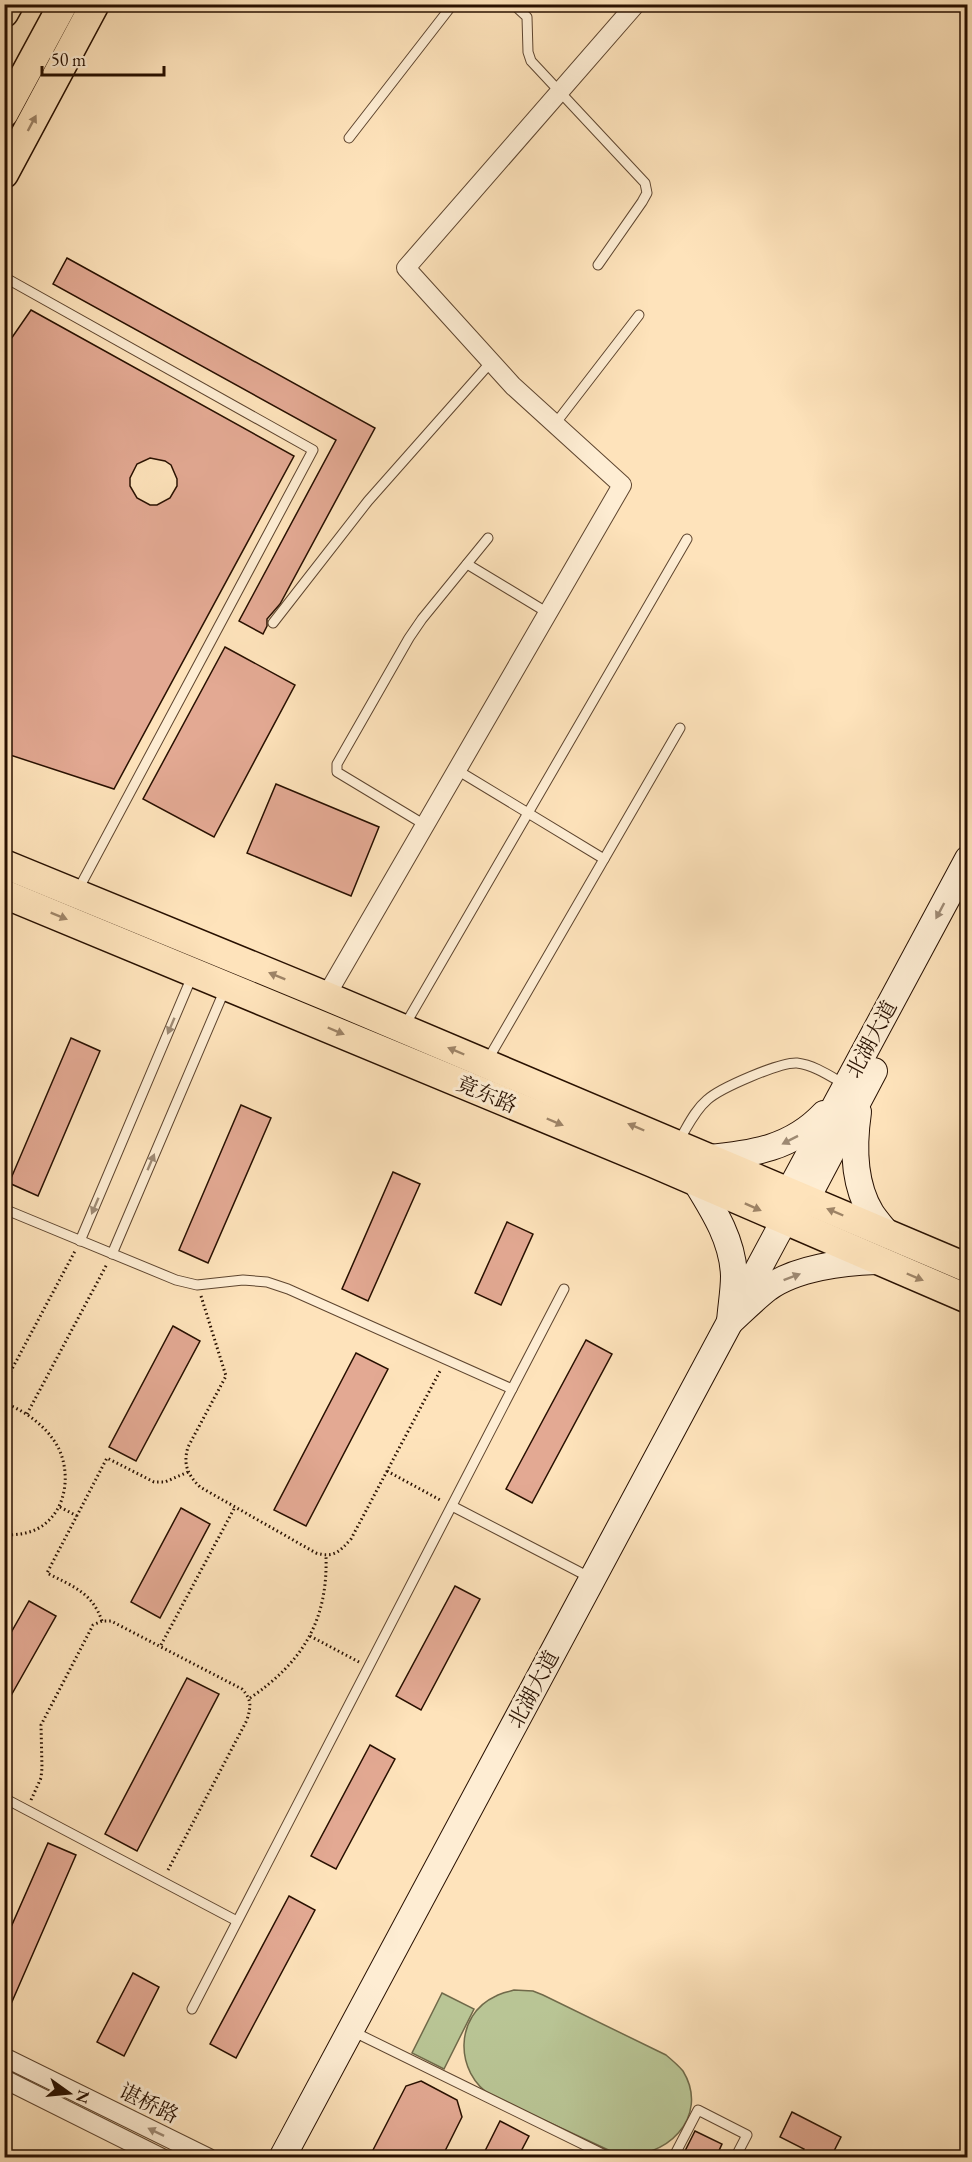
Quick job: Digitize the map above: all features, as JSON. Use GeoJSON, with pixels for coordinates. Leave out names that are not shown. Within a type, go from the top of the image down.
{"type":"FeatureCollection","features":[{"type":"Feature","properties":{"kind":"main road"},"geometry":{"type":"LineString","coordinates":[[4,13],[9,4]]}},
{"type":"Feature","properties":{"kind":"main road"},"geometry":{"type":"LineString","coordinates":[[4,73],[41,4]]}},
{"type":"Feature","properties":{"kind":"main road"},"geometry":{"type":"LineString","coordinates":[[4,113],[63,4]]}},
{"type":"Feature","properties":{"kind":"main road"},"geometry":{"type":"LineString","coordinates":[[4,174],[95,4]]}},
{"type":"Feature","properties":{"kind":"main road","name":"竟东路"},"geometry":{"type":"LineString","coordinates":[[4,864],[326,996],[677,1145],[702,1170],[784,1221],[968,1299]]}},
{"type":"Feature","properties":{"kind":"main road","name":"竟东路"},"geometry":{"type":"LineString","coordinates":[[4,894],[226,986],[702,1170],[797,1196],[968,1268]]}},
{"type":"Feature","properties":{"kind":"street"},"geometry":{"type":"LineString","coordinates":[[326,996],[622,485],[513,386],[406,268],[636,4]]}},
{"type":"Feature","properties":{"kind":"street","name":"北湖大道"},"geometry":{"type":"LineString","coordinates":[[282,2157],[854,1089],[968,859]]}},
{"type":"Feature","properties":{"kind":"street","name":"北湖大道"},"geometry":{"type":"LineString","coordinates":[[854,1089],[968,896]]}},
{"type":"Feature","properties":{"kind":"street"},"geometry":{"type":"LineString","coordinates":[[730,1322],[734,1276],[731,1253],[702,1170],[791,1140],[812,1127],[829,1109],[854,1089]]}},
{"type":"Feature","properties":{"kind":"street"},"geometry":{"type":"LineString","coordinates":[[854,1089],[855,1158],[863,1196],[871,1214],[888,1235]]}},
{"type":"Feature","properties":{"kind":"street"},"geometry":{"type":"LineString","coordinates":[[730,1322],[770,1287],[789,1278],[828,1266],[876,1261]]}},
{"type":"Feature","properties":{"kind":"street","name":"谌桥路"},"geometry":{"type":"LineString","coordinates":[[4,2056],[208,2157]]}},
{"type":"Feature","properties":{"kind":"street","name":"谌桥路"},"geometry":{"type":"LineString","coordinates":[[4,2079],[162,2157]]}},
{"type":"Feature","properties":{"kind":"lane"},"geometry":{"type":"LineString","coordinates":[[349,138],[453,4]]}},
{"type":"Feature","properties":{"kind":"lane"},"geometry":{"type":"LineString","coordinates":[[513,4],[527,17],[528,52],[531,61],[645,183],[647,193],[642,202],[598,265]]}},
{"type":"Feature","properties":{"kind":"lane"},"geometry":{"type":"LineString","coordinates":[[4,277],[313,450],[76,893]]}},
{"type":"Feature","properties":{"kind":"lane"},"geometry":{"type":"LineString","coordinates":[[555,424],[639,315]]}},
{"type":"Feature","properties":{"kind":"lane"},"geometry":{"type":"LineString","coordinates":[[273,623],[368,501],[491,362]]}},
{"type":"Feature","properties":{"kind":"lane"},"geometry":{"type":"LineString","coordinates":[[425,825],[349,781],[337,772],[338,764],[409,638],[488,538]]}},
{"type":"Feature","properties":{"kind":"lane"},"geometry":{"type":"LineString","coordinates":[[403,1029],[687,539]]}},
{"type":"Feature","properties":{"kind":"lane"},"geometry":{"type":"LineString","coordinates":[[467,564],[548,613]]}},
{"type":"Feature","properties":{"kind":"lane"},"geometry":{"type":"LineString","coordinates":[[486,1064],[680,728]]}},
{"type":"Feature","properties":{"kind":"lane"},"geometry":{"type":"LineString","coordinates":[[457,770],[604,859]]}},
{"type":"Feature","properties":{"kind":"lane"},"geometry":{"type":"LineString","coordinates":[[80,1241],[194,972]]}},
{"type":"Feature","properties":{"kind":"lane"},"geometry":{"type":"LineString","coordinates":[[112,1254],[226,986]]}},
{"type":"Feature","properties":{"kind":"lane"},"geometry":{"type":"LineString","coordinates":[[677,1145],[697,1111],[708,1099],[721,1090],[785,1063],[811,1066],[854,1089]]}},
{"type":"Feature","properties":{"kind":"lane"},"geometry":{"type":"LineString","coordinates":[[4,1209],[176,1280],[197,1286],[243,1280],[267,1282],[288,1289],[512,1389]]}},
{"type":"Feature","properties":{"kind":"lane"},"geometry":{"type":"LineString","coordinates":[[192,2009],[564,1288]]}},
{"type":"Feature","properties":{"kind":"lane"},"geometry":{"type":"LineString","coordinates":[[452,1506],[592,1578]]}},
{"type":"Feature","properties":{"kind":"lane"},"geometry":{"type":"LineString","coordinates":[[4,1798],[237,1921]]}},
{"type":"Feature","properties":{"kind":"lane"},"geometry":{"type":"LineString","coordinates":[[350,2030],[611,2157]]}},
{"type":"Feature","properties":{"kind":"lane"},"geometry":{"type":"LineString","coordinates":[[673,2157],[698,2110],[747,2135],[735,2157]]}},
{"type":"Feature","properties":{"kind":"path"},"geometry":{"type":"LineString","coordinates":[[4,1384],[80,1241]]}},
{"type":"Feature","properties":{"kind":"path"},"geometry":{"type":"LineString","coordinates":[[27,1415],[112,1254]]}},
{"type":"Feature","properties":{"kind":"path"},"geometry":{"type":"LineString","coordinates":[[197,1286],[226,1376],[188,1447],[185,1457],[188,1472],[200,1487],[326,1556],[334,1554],[351,1539],[446,1360]]}},
{"type":"Feature","properties":{"kind":"path"},"geometry":{"type":"LineString","coordinates":[[4,1403],[27,1415],[49,1434],[63,1459],[66,1485],[59,1507],[48,1522],[29,1532],[4,1535]]}},
{"type":"Feature","properties":{"kind":"path"},"geometry":{"type":"LineString","coordinates":[[102,1621],[96,1604],[88,1595],[47,1573],[107,1458],[154,1482],[165,1482],[188,1472]]}},
{"type":"Feature","properties":{"kind":"path"},"geometry":{"type":"LineString","coordinates":[[387,1471],[452,1506]]}},
{"type":"Feature","properties":{"kind":"path"},"geometry":{"type":"LineString","coordinates":[[59,1507],[77,1516]]}},
{"type":"Feature","properties":{"kind":"path"},"geometry":{"type":"LineString","coordinates":[[161,1646],[235,1507]]}},
{"type":"Feature","properties":{"kind":"path"},"geometry":{"type":"LineString","coordinates":[[250,1698],[291,1665],[310,1636],[322,1607],[326,1590],[326,1556]]}},
{"type":"Feature","properties":{"kind":"path"},"geometry":{"type":"LineString","coordinates":[[26,1809],[41,1778],[40,1725],[93,1625],[102,1621],[111,1621],[161,1646],[242,1689],[250,1698],[251,1708],[247,1720],[162,1881]]}},
{"type":"Feature","properties":{"kind":"path"},"geometry":{"type":"LineString","coordinates":[[310,1636],[368,1668]]}},
{"type":"Feature","properties":{"kind":"green space"},"geometry":{"type":"Polygon","coordinates":[[[514,1990],[533,1991],[543,1995],[666,2055],[673,2061],[683,2071],[690,2088],[691,2104],[687,2120],[678,2133],[652,2151],[635,2155],[617,2154],[492,2096],[480,2086],[465,2059],[466,2030],[472,2016],[482,2005],[498,1995],[514,1990]]]}},
{"type":"Feature","properties":{"kind":"green space"},"geometry":{"type":"Polygon","coordinates":[[[442,1993],[474,2009],[444,2069],[412,2053],[442,1993]]]}},
{"type":"Feature","properties":{"kind":"building"},"geometry":{"type":"Polygon","coordinates":[[[67,258],[375,428],[280,604],[267,619],[267,626],[263,634],[239,621],[336,440],[53,284],[67,258]]]}},
{"type":"Feature","properties":{"kind":"building"},"geometry":{"type":"Polygon","coordinates":[[[31,310],[294,456],[114,789],[4,753],[4,349],[31,310]],[[150,458],[137,464],[130,478],[130,486],[137,498],[150,505],[157,505],[170,498],[177,486],[177,479],[171,465],[165,461],[150,458]]]}},
{"type":"Feature","properties":{"kind":"building"},"geometry":{"type":"Polygon","coordinates":[[[225,647],[295,685],[214,837],[143,799],[225,647]]]}},
{"type":"Feature","properties":{"kind":"building"},"geometry":{"type":"Polygon","coordinates":[[[276,784],[379,827],[351,896],[247,853],[276,784]]]}},
{"type":"Feature","properties":{"kind":"building"},"geometry":{"type":"Polygon","coordinates":[[[71,1038],[100,1051],[38,1196],[9,1183],[71,1038]]]}},
{"type":"Feature","properties":{"kind":"building"},"geometry":{"type":"Polygon","coordinates":[[[241,1105],[271,1118],[208,1263],[179,1250],[241,1105]]]}},
{"type":"Feature","properties":{"kind":"building"},"geometry":{"type":"Polygon","coordinates":[[[393,1172],[420,1184],[368,1301],[342,1289],[393,1172]]]}},
{"type":"Feature","properties":{"kind":"building"},"geometry":{"type":"Polygon","coordinates":[[[507,1222],[533,1234],[501,1305],[475,1293],[507,1222]]]}},
{"type":"Feature","properties":{"kind":"building"},"geometry":{"type":"Polygon","coordinates":[[[173,1326],[200,1341],[136,1461],[109,1447],[173,1326]]]}},
{"type":"Feature","properties":{"kind":"building"},"geometry":{"type":"Polygon","coordinates":[[[586,1340],[612,1354],[532,1503],[506,1489],[586,1340]]]}},
{"type":"Feature","properties":{"kind":"building"},"geometry":{"type":"Polygon","coordinates":[[[356,1353],[388,1369],[306,1526],[274,1510],[356,1353]]]}},
{"type":"Feature","properties":{"kind":"building"},"geometry":{"type":"Polygon","coordinates":[[[181,1508],[210,1524],[160,1618],[131,1602],[181,1508]]]}},
{"type":"Feature","properties":{"kind":"building"},"geometry":{"type":"Polygon","coordinates":[[[455,1586],[480,1599],[421,1710],[396,1696],[455,1586]]]}},
{"type":"Feature","properties":{"kind":"building"},"geometry":{"type":"Polygon","coordinates":[[[29,1601],[56,1616],[4,1708],[4,1645],[29,1601]]]}},
{"type":"Feature","properties":{"kind":"building"},"geometry":{"type":"Polygon","coordinates":[[[187,1678],[219,1694],[137,1851],[105,1834],[187,1678]]]}},
{"type":"Feature","properties":{"kind":"building"},"geometry":{"type":"Polygon","coordinates":[[[370,1745],[395,1759],[336,1869],[311,1856],[370,1745]]]}},
{"type":"Feature","properties":{"kind":"building"},"geometry":{"type":"Polygon","coordinates":[[[48,1843],[76,1855],[4,2020],[4,1943],[48,1843]]]}},
{"type":"Feature","properties":{"kind":"building"},"geometry":{"type":"Polygon","coordinates":[[[289,1896],[315,1910],[236,2058],[210,2044],[289,1896]]]}},
{"type":"Feature","properties":{"kind":"building"},"geometry":{"type":"Polygon","coordinates":[[[133,1973],[159,1987],[124,2056],[97,2042],[133,1973]]]}},
{"type":"Feature","properties":{"kind":"building"},"geometry":{"type":"Polygon","coordinates":[[[421,2081],[457,2100],[462,2117],[442,2157],[375,2157],[373,2150],[406,2086],[421,2081]]]}},
{"type":"Feature","properties":{"kind":"building"},"geometry":{"type":"Polygon","coordinates":[[[792,2112],[841,2137],[831,2157],[800,2157],[804,2149],[780,2137],[792,2112]]]}},
{"type":"Feature","properties":{"kind":"building"},"geometry":{"type":"Polygon","coordinates":[[[500,2121],[529,2136],[518,2157],[482,2157],[500,2121]]]}},
{"type":"Feature","properties":{"kind":"building"},"geometry":{"type":"Polygon","coordinates":[[[695,2131],[722,2144],[716,2157],[682,2157],[695,2131]]]}}]}
